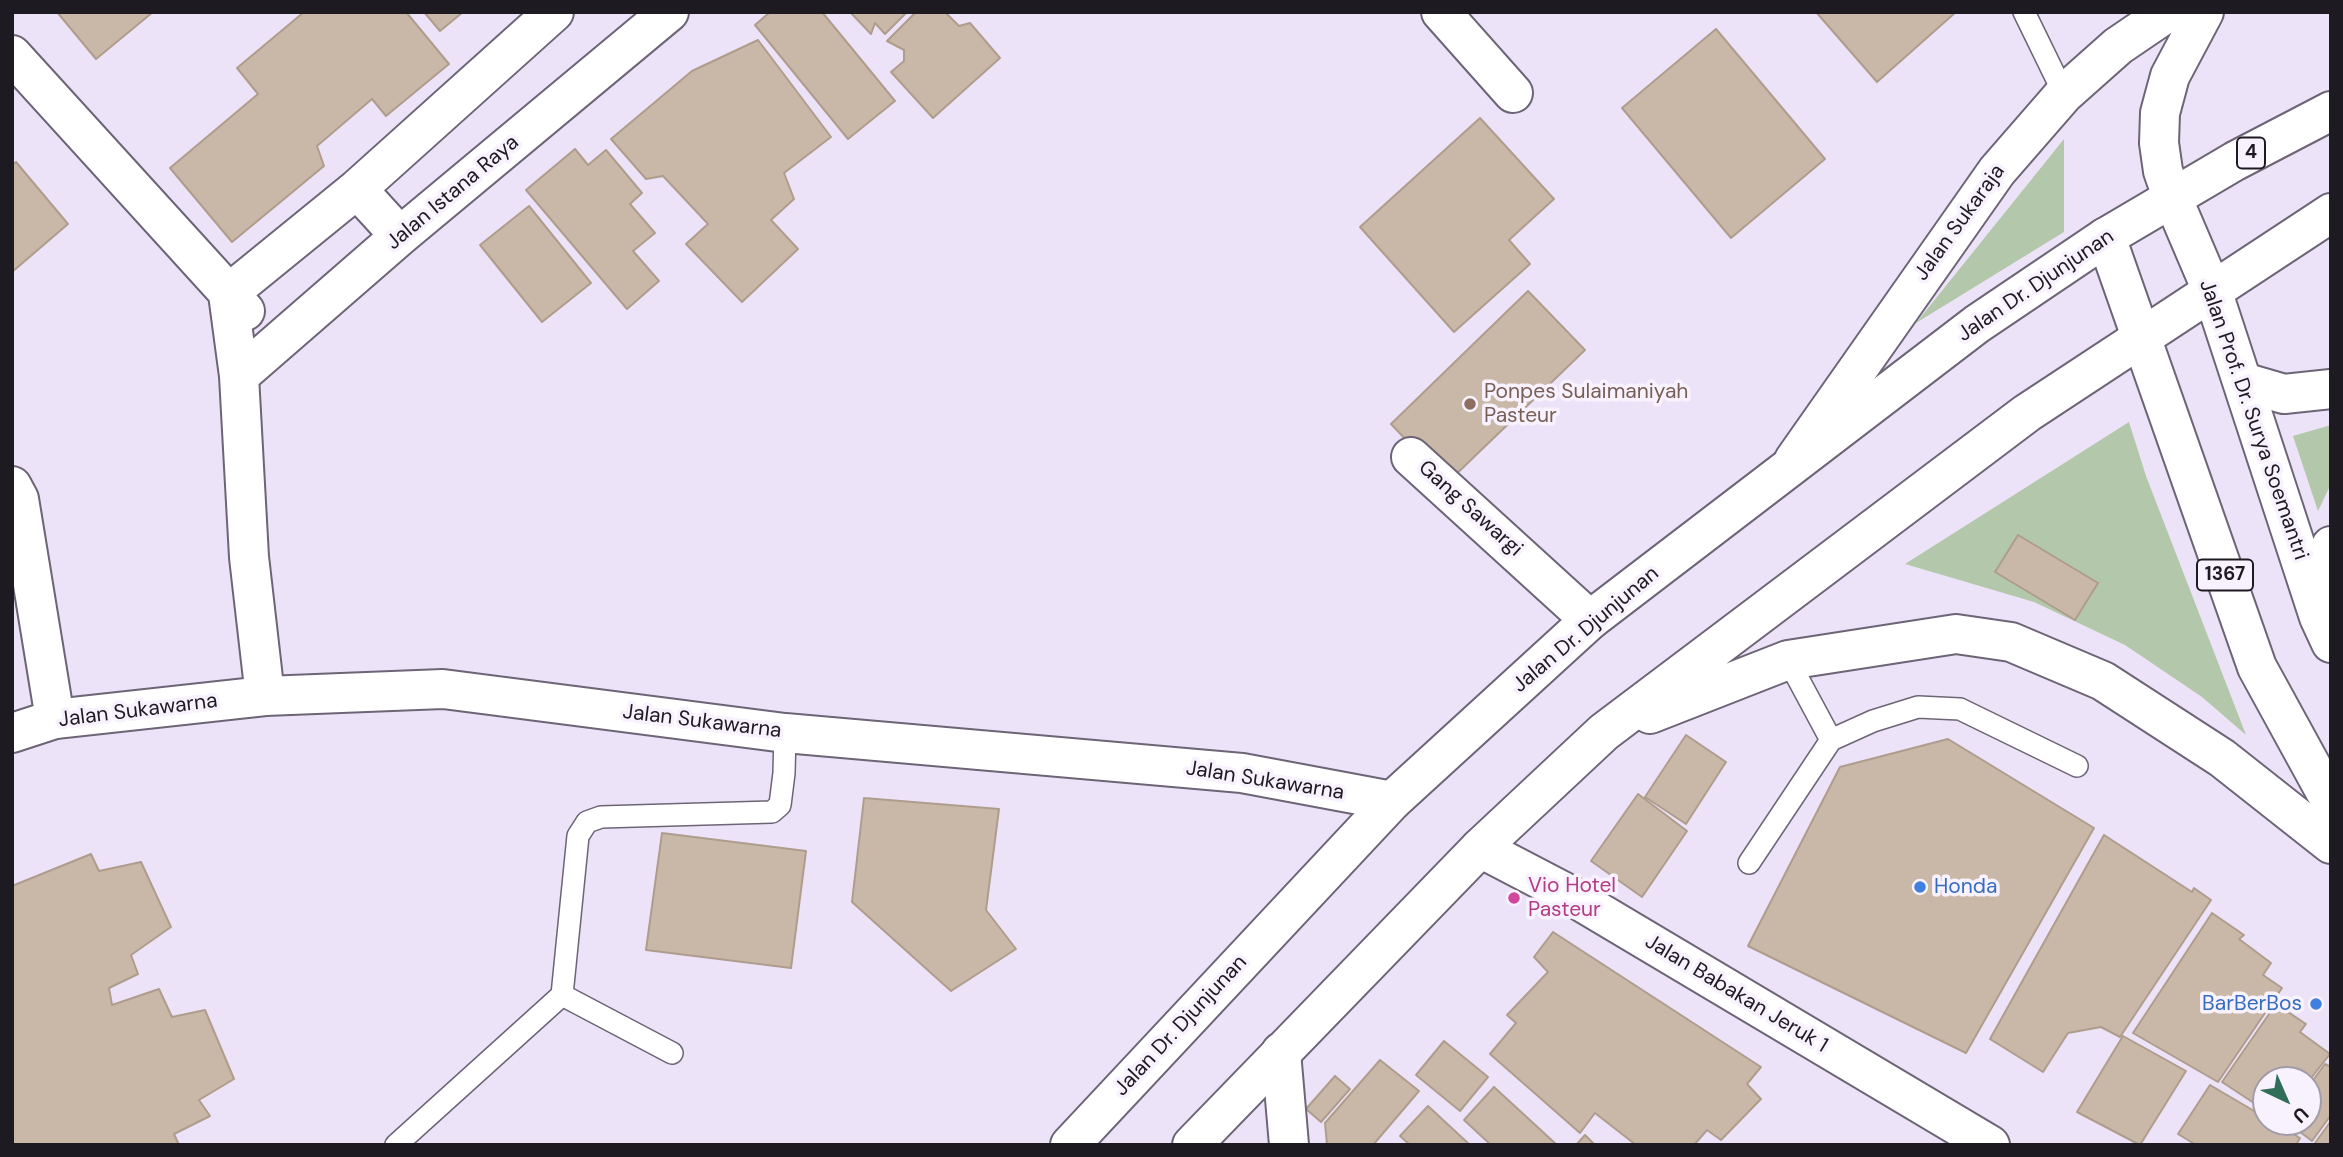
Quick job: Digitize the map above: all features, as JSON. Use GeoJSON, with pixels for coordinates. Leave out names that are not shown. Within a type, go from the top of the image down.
{"type":"FeatureCollection","features":[{"type":"Feature","properties":{"kind":"main road"},"geometry":{"type":"LineString","coordinates":[[228,295],[357,189],[554,12]]}},
{"type":"Feature","properties":{"kind":"main road","name":"Jalan Istana Raya"},"geometry":{"type":"LineString","coordinates":[[239,376],[332,298],[400,236],[669,12]]}},
{"type":"Feature","properties":{"kind":"main road"},"geometry":{"type":"LineString","coordinates":[[1441,12],[1513,93]]}},
{"type":"Feature","properties":{"kind":"main road","name":"Jalan Sukaraja"},"geometry":{"type":"LineString","coordinates":[[1789,468],[1997,171],[2064,94],[2118,46],[2168,12]]}},
{"type":"Feature","properties":{"kind":"main road"},"geometry":{"type":"LineString","coordinates":[[2172,197],[2163,171],[2159,143],[2160,113],[2170,76],[2204,12]]}},
{"type":"Feature","properties":{"kind":"main road"},"geometry":{"type":"LineString","coordinates":[[12,55],[228,295],[277,342]]}},
{"type":"Feature","properties":{"kind":"main road","name":"4"},"geometry":{"type":"LineString","coordinates":[[2172,197],[2331,111]]}},
{"type":"Feature","properties":{"kind":"main road"},"geometry":{"type":"LineString","coordinates":[[357,189],[400,236]]}},
{"type":"Feature","properties":{"kind":"main road","name":"Jalan Dr. Djunjunan"},"geometry":{"type":"LineString","coordinates":[[1070,1145],[1392,801],[1590,620],[1977,324],[2106,237],[2172,197]]}},
{"type":"Feature","properties":{"kind":"main road","name":"Jalan Prof. Dr. Surya Soemantri"},"geometry":{"type":"LineString","coordinates":[[2172,197],[2213,293],[2325,630]]}},
{"type":"Feature","properties":{"kind":"main road"},"geometry":{"type":"LineString","coordinates":[[1192,1145],[1480,848],[1604,732],[2027,413],[2331,214]]}},
{"type":"Feature","properties":{"kind":"main road","name":"1367"},"geometry":{"type":"LineString","coordinates":[[2106,237],[2257,667],[2331,802]]}},
{"type":"Feature","properties":{"kind":"main road"},"geometry":{"type":"LineString","coordinates":[[228,295],[239,376],[249,557],[265,696]]}},
{"type":"Feature","properties":{"kind":"main road"},"geometry":{"type":"LineString","coordinates":[[2243,382],[2284,394],[2331,389]]}},
{"type":"Feature","properties":{"kind":"main road","name":"Gang Sawargi"},"geometry":{"type":"LineString","coordinates":[[1411,457],[1590,620]]}},
{"type":"Feature","properties":{"kind":"main road"},"geometry":{"type":"LineString","coordinates":[[12,486],[19,499],[55,719]]}},
{"type":"Feature","properties":{"kind":"main road"},"geometry":{"type":"LineString","coordinates":[[2325,630],[2316,587],[2331,546]]}},
{"type":"Feature","properties":{"kind":"main road"},"geometry":{"type":"LineString","coordinates":[[1604,732],[1788,660],[1956,634],[2011,642],[2103,681],[2222,758],[2331,844]]}},
{"type":"Feature","properties":{"kind":"main road","name":"Jalan Sukawarna"},"geometry":{"type":"LineString","coordinates":[[12,733],[55,719],[265,696],[443,689],[785,733],[1242,773],[1392,801]]}},
{"type":"Feature","properties":{"kind":"main road","name":"Jalan Babakan Jeruk 1"},"geometry":{"type":"LineString","coordinates":[[1480,848],[1570,895],[1990,1145]]}},
{"type":"Feature","properties":{"kind":"main road"},"geometry":{"type":"LineString","coordinates":[[1281,1052],[1289,1145]]}},
{"type":"Feature","properties":{"kind":"lane"},"geometry":{"type":"LineString","coordinates":[[2024,12],[2064,94]]}},
{"type":"Feature","properties":{"kind":"lane"},"geometry":{"type":"LineString","coordinates":[[1788,660],[1830,740]]}},
{"type":"Feature","properties":{"kind":"lane"},"geometry":{"type":"LineString","coordinates":[[1749,863],[1830,740],[1873,721],[1918,707],[1960,709],[2077,766]]}},
{"type":"Feature","properties":{"kind":"lane"},"geometry":{"type":"LineString","coordinates":[[396,1145],[562,995],[578,836],[587,822],[601,817],[772,812],[780,805],[785,733]]}},
{"type":"Feature","properties":{"kind":"lane"},"geometry":{"type":"LineString","coordinates":[[562,995],[672,1053]]}},
{"type":"Feature","properties":{"kind":"green space"},"geometry":{"type":"Polygon","coordinates":[[[2064,139],[2064,232],[1916,323],[2064,139]]]}},
{"type":"Feature","properties":{"kind":"green space"},"geometry":{"type":"Polygon","coordinates":[[[2129,422],[2146,476],[2246,735],[2202,697],[2125,645],[2034,602],[1905,564],[2129,422]]]}},
{"type":"Feature","properties":{"kind":"green space"},"geometry":{"type":"Polygon","coordinates":[[[2331,425],[2331,484],[2318,511],[2293,436],[2331,425]]]}},
{"type":"Feature","properties":{"kind":"building"},"geometry":{"type":"Polygon","coordinates":[[[57,12],[153,12],[96,59],[57,12]]]}},
{"type":"Feature","properties":{"kind":"building"},"geometry":{"type":"Polygon","coordinates":[[[304,12],[406,12],[449,64],[386,116],[372,99],[317,146],[324,166],[232,242],[170,168],[258,94],[237,68],[304,12]]]}},
{"type":"Feature","properties":{"kind":"building"},"geometry":{"type":"Polygon","coordinates":[[[424,12],[463,12],[440,31],[424,12]]]}},
{"type":"Feature","properties":{"kind":"building"},"geometry":{"type":"Polygon","coordinates":[[[770,12],[822,12],[895,101],[848,139],[755,25],[770,12]]]}},
{"type":"Feature","properties":{"kind":"building"},"geometry":{"type":"Polygon","coordinates":[[[850,12],[907,12],[885,34],[875,23],[871,34],[850,12]]]}},
{"type":"Feature","properties":{"kind":"building"},"geometry":{"type":"Polygon","coordinates":[[[916,12],[945,12],[959,26],[970,23],[1000,58],[933,118],[891,72],[904,61],[904,50],[887,41],[916,12]]]}},
{"type":"Feature","properties":{"kind":"building"},"geometry":{"type":"Polygon","coordinates":[[[1816,12],[1956,12],[1877,82],[1816,12]]]}},
{"type":"Feature","properties":{"kind":"building"},"geometry":{"type":"Polygon","coordinates":[[[1716,29],[1825,159],[1731,238],[1622,108],[1716,29]]]}},
{"type":"Feature","properties":{"kind":"building"},"geometry":{"type":"Polygon","coordinates":[[[758,40],[831,137],[784,173],[794,199],[771,220],[798,249],[742,302],[686,244],[708,224],[663,176],[646,179],[611,139],[692,71],[758,40]]]}},
{"type":"Feature","properties":{"kind":"building"},"geometry":{"type":"Polygon","coordinates":[[[1480,118],[1554,199],[1509,240],[1530,264],[1454,332],[1360,227],[1480,118]]]}},
{"type":"Feature","properties":{"kind":"building"},"geometry":{"type":"Polygon","coordinates":[[[575,149],[588,165],[606,150],[642,193],[630,204],[655,233],[633,251],[659,281],[627,309],[526,190],[575,149]]]}},
{"type":"Feature","properties":{"kind":"building"},"geometry":{"type":"Polygon","coordinates":[[[16,162],[68,224],[12,272],[12,165],[16,162]]]}},
{"type":"Feature","properties":{"kind":"building"},"geometry":{"type":"Polygon","coordinates":[[[529,206],[591,283],[542,322],[480,245],[529,206]]]}},
{"type":"Feature","properties":{"kind":"building"},"geometry":{"type":"Polygon","coordinates":[[[1528,291],[1585,350],[1447,483],[1391,424],[1528,291]]]}},
{"type":"Feature","properties":{"kind":"building"},"geometry":{"type":"Polygon","coordinates":[[[2018,535],[2098,583],[2075,620],[1995,572],[2018,535]]]}},
{"type":"Feature","properties":{"kind":"building"},"geometry":{"type":"Polygon","coordinates":[[[1686,735],[1726,762],[1686,824],[1645,797],[1686,735]]]}},
{"type":"Feature","properties":{"kind":"building","name":"Honda"},"geometry":{"type":"Polygon","coordinates":[[[1948,739],[2094,828],[1966,1053],[1748,946],[1840,767],[1948,739]]]}},
{"type":"Feature","properties":{"kind":"building"},"geometry":{"type":"Polygon","coordinates":[[[1638,794],[1687,831],[1642,897],[1591,861],[1638,794]]]}},
{"type":"Feature","properties":{"kind":"building"},"geometry":{"type":"Polygon","coordinates":[[[864,798],[999,809],[986,910],[1016,949],[951,991],[852,902],[864,798]]]}},
{"type":"Feature","properties":{"kind":"building"},"geometry":{"type":"Polygon","coordinates":[[[662,833],[806,851],[791,968],[646,950],[662,833]]]}},
{"type":"Feature","properties":{"kind":"building"},"geometry":{"type":"Polygon","coordinates":[[[2104,835],[2192,892],[2194,888],[2211,900],[2120,1037],[2101,1027],[2068,1033],[2043,1072],[1990,1039],[2104,835]]]}},
{"type":"Feature","properties":{"kind":"building"},"geometry":{"type":"Polygon","coordinates":[[[91,854],[99,871],[141,862],[171,927],[131,955],[138,974],[109,988],[112,1005],[159,989],[172,1017],[205,1010],[234,1079],[199,1100],[210,1116],[174,1134],[179,1145],[12,1145],[12,886],[91,854]]]}},
{"type":"Feature","properties":{"kind":"building"},"geometry":{"type":"Polygon","coordinates":[[[2212,913],[2244,935],[2239,939],[2271,963],[2263,975],[2282,988],[2218,1082],[2133,1033],[2212,913]]]}},
{"type":"Feature","properties":{"kind":"building"},"geometry":{"type":"Polygon","coordinates":[[[1553,932],[1761,1067],[1747,1084],[1761,1099],[1721,1140],[1707,1130],[1694,1145],[1636,1145],[1595,1113],[1580,1133],[1490,1054],[1516,1023],[1507,1015],[1548,972],[1534,957],[1553,932]]]}},
{"type":"Feature","properties":{"kind":"building"},"geometry":{"type":"Polygon","coordinates":[[[2276,1004],[2306,1024],[2300,1032],[2330,1054],[2321,1066],[2252,1066],[2252,1102],[2222,1082],[2276,1004]]]}},
{"type":"Feature","properties":{"kind":"building"},"geometry":{"type":"Polygon","coordinates":[[[2123,1036],[2186,1071],[2140,1145],[2077,1112],[2123,1036]]]}},
{"type":"Feature","properties":{"kind":"building"},"geometry":{"type":"Polygon","coordinates":[[[1444,1041],[1488,1077],[1460,1111],[1416,1075],[1444,1041]]]}},
{"type":"Feature","properties":{"kind":"building"},"geometry":{"type":"Polygon","coordinates":[[[1380,1060],[1419,1091],[1373,1145],[1327,1145],[1325,1123],[1380,1060]]]}},
{"type":"Feature","properties":{"kind":"building"},"geometry":{"type":"Polygon","coordinates":[[[2325,1064],[2331,1067],[2331,1115],[2322,1127],[2322,1068],[2325,1064]]]}},
{"type":"Feature","properties":{"kind":"building"},"geometry":{"type":"Polygon","coordinates":[[[1335,1076],[1350,1089],[1321,1122],[1306,1109],[1335,1076]]]}},
{"type":"Feature","properties":{"kind":"building"},"geometry":{"type":"Polygon","coordinates":[[[2210,1085],[2252,1110],[2252,1136],[2300,1138],[2296,1145],[2196,1145],[2178,1134],[2210,1085]]]}},
{"type":"Feature","properties":{"kind":"building"},"geometry":{"type":"Polygon","coordinates":[[[1494,1087],[1557,1145],[1491,1145],[1464,1120],[1494,1087]]]}},
{"type":"Feature","properties":{"kind":"building"},"geometry":{"type":"Polygon","coordinates":[[[1428,1106],[1470,1145],[1410,1145],[1400,1136],[1428,1106]]]}},
{"type":"Feature","properties":{"kind":"building"},"geometry":{"type":"Polygon","coordinates":[[[2331,1121],[2331,1145],[2315,1143],[2331,1121]]]}},
{"type":"Feature","properties":{"kind":"building"},"geometry":{"type":"Polygon","coordinates":[[[1585,1135],[1595,1145],[1576,1145],[1585,1135]]]}},
{"type":"Feature","properties":{"kind":"place","name":"Ponpes Sulaimaniyah Pasteur"},"geometry":{"type":"Point","coordinates":[1470,404]}},
{"type":"Feature","properties":{"kind":"place","name":"Honda"},"geometry":{"type":"Point","coordinates":[1920,887]}},
{"type":"Feature","properties":{"kind":"place","name":"Vio Hotel Pasteur"},"geometry":{"type":"Point","coordinates":[1514,898]}},
{"type":"Feature","properties":{"kind":"place","name":"BarBerBos"},"geometry":{"type":"Point","coordinates":[2316,1004]}}]}
